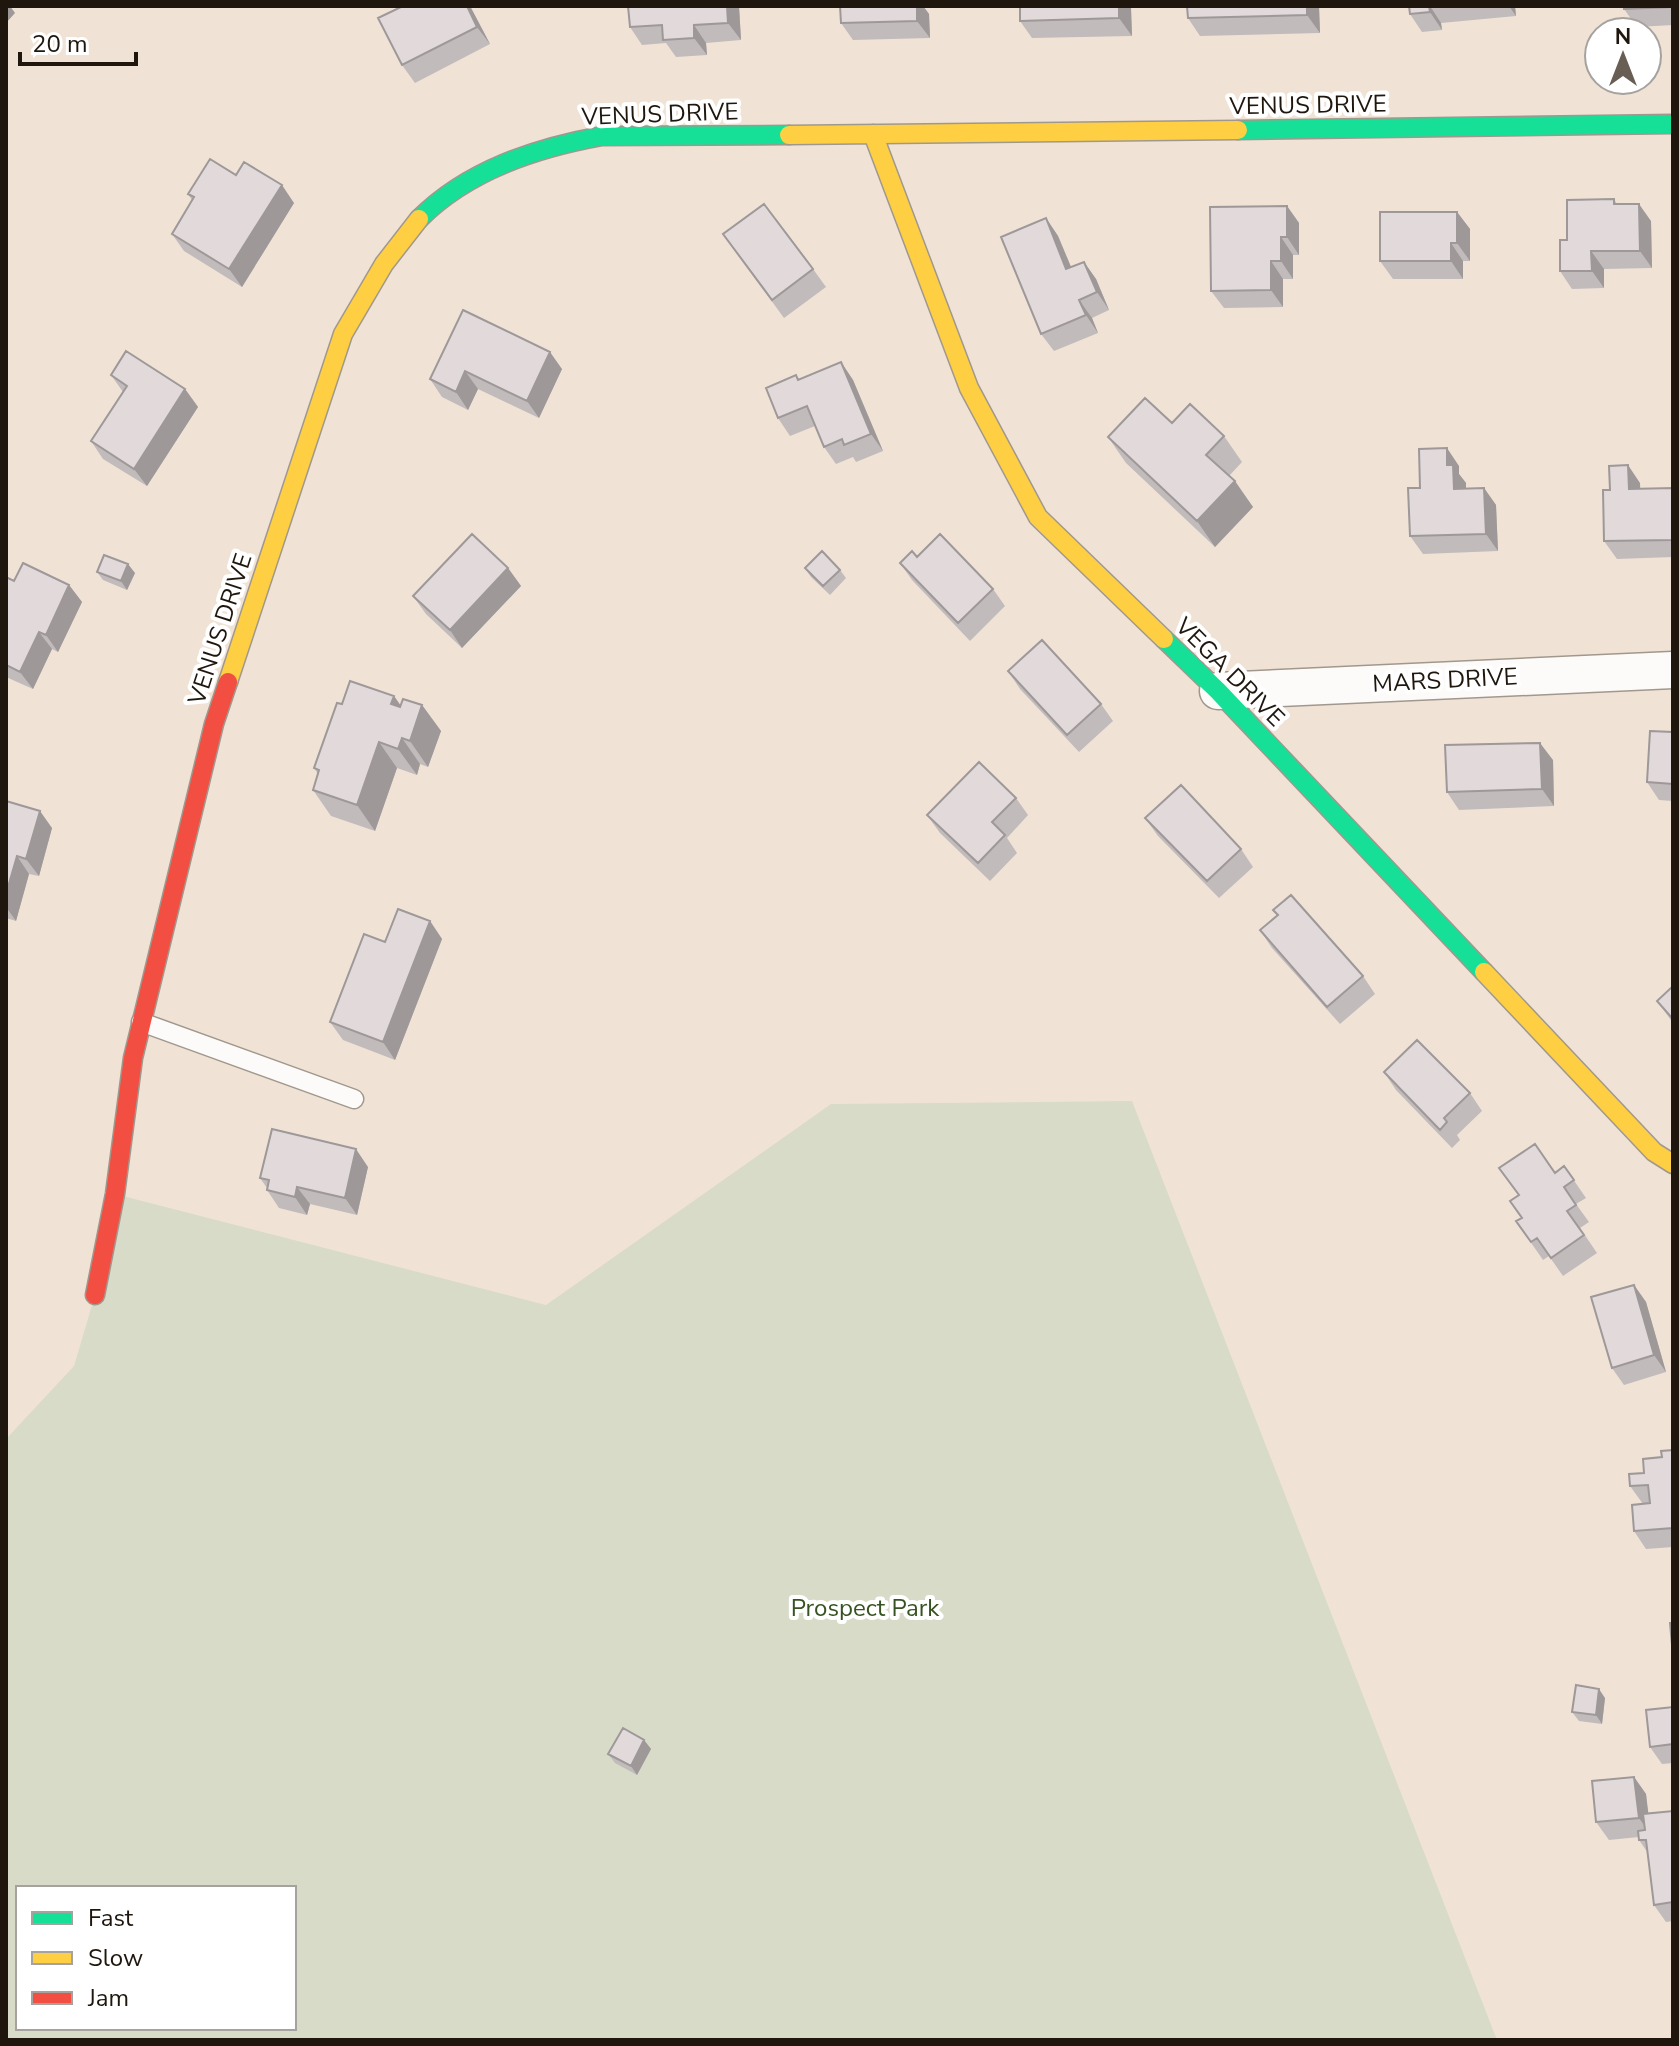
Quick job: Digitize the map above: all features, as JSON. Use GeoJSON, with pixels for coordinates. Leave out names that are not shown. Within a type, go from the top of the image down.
{"type":"FeatureCollection","features":[{"type":"Feature","properties":{"kind":"street","name":"VENUS DRIVE"},"geometry":{"type":"LineString","coordinates":[[95,1295],[115,1194],[133,1058],[214,724],[343,334],[412,227],[435,203],[470,179],[574,140],[602,136],[1673,124]]}},
{"type":"Feature","properties":{"kind":"street","name":"VEGA DRIVE"},"geometry":{"type":"LineString","coordinates":[[873,134],[969,388],[1038,517],[1218,691],[1654,1152],[1673,1164]]}},
{"type":"Feature","properties":{"kind":"street","name":"MARS DRIVE"},"geometry":{"type":"LineString","coordinates":[[1218,691],[1673,670]]}},
{"type":"Feature","properties":{"kind":"lane"},"geometry":{"type":"LineString","coordinates":[[141,1022],[354,1099]]}},
{"type":"Feature","properties":{"kind":"green space","name":"Prospect Park"},"geometry":{"type":"Polygon","coordinates":[[[1132,1101],[1497,2040],[6,2040],[6,1439],[74,1366],[95,1295],[115,1194],[546,1305],[831,1104],[1132,1101]]]}},
{"type":"Feature","properties":{"kind":"building"},"geometry":{"type":"Polygon","coordinates":[[[403,6],[467,6],[477,27],[402,65],[378,18],[403,6]]]}},
{"type":"Feature","properties":{"kind":"building"},"geometry":{"type":"Polygon","coordinates":[[[628,6],[727,6],[728,23],[694,25],[694,38],[663,40],[662,25],[630,27],[628,6]]]}},
{"type":"Feature","properties":{"kind":"building"},"geometry":{"type":"Polygon","coordinates":[[[840,6],[917,6],[917,21],[841,23],[840,6]]]}},
{"type":"Feature","properties":{"kind":"building"},"geometry":{"type":"Polygon","coordinates":[[[1020,6],[1119,6],[1119,18],[1020,21],[1020,6]]]}},
{"type":"Feature","properties":{"kind":"building"},"geometry":{"type":"Polygon","coordinates":[[[1187,6],[1307,6],[1307,15],[1188,18],[1187,6]]]}},
{"type":"Feature","properties":{"kind":"building"},"geometry":{"type":"Polygon","coordinates":[[[1409,6],[1429,6],[1430,12],[1410,14],[1409,6]]]}},
{"type":"Feature","properties":{"kind":"building"},"geometry":{"type":"Polygon","coordinates":[[[1624,6],[1673,6],[1673,7],[1624,9],[1624,6]]]}},
{"type":"Feature","properties":{"kind":"building"},"geometry":{"type":"Polygon","coordinates":[[[210,159],[236,175],[244,162],[282,185],[229,269],[172,234],[194,197],[188,194],[210,159]]]}},
{"type":"Feature","properties":{"kind":"building"},"geometry":{"type":"Polygon","coordinates":[[[1614,199],[1614,204],[1639,204],[1640,251],[1591,251],[1592,271],[1560,271],[1560,240],[1567,240],[1567,200],[1614,199]]]}},
{"type":"Feature","properties":{"kind":"building"},"geometry":{"type":"Polygon","coordinates":[[[764,204],[813,269],[772,300],[723,234],[764,204]]]}},
{"type":"Feature","properties":{"kind":"building"},"geometry":{"type":"Polygon","coordinates":[[[1287,206],[1287,237],[1281,237],[1281,261],[1271,261],[1271,290],[1211,291],[1210,207],[1287,206]]]}},
{"type":"Feature","properties":{"kind":"building"},"geometry":{"type":"Polygon","coordinates":[[[1380,212],[1457,212],[1457,243],[1451,243],[1451,261],[1380,261],[1380,212]]]}},
{"type":"Feature","properties":{"kind":"building"},"geometry":{"type":"Polygon","coordinates":[[[1046,218],[1066,269],[1084,262],[1097,292],[1079,300],[1086,315],[1041,334],[1001,237],[1046,218]]]}},
{"type":"Feature","properties":{"kind":"building"},"geometry":{"type":"Polygon","coordinates":[[[463,310],[550,352],[527,401],[465,371],[456,392],[430,379],[463,310]]]}},
{"type":"Feature","properties":{"kind":"building"},"geometry":{"type":"Polygon","coordinates":[[[126,351],[185,389],[134,469],[91,441],[127,386],[111,375],[126,351]]]}},
{"type":"Feature","properties":{"kind":"building"},"geometry":{"type":"Polygon","coordinates":[[[841,362],[871,434],[844,445],[842,439],[824,447],[807,406],[778,418],[766,388],[796,375],[798,380],[841,362]]]}},
{"type":"Feature","properties":{"kind":"building"},"geometry":{"type":"Polygon","coordinates":[[[1145,398],[1172,423],[1190,404],[1224,436],[1206,455],[1235,481],[1197,521],[1108,437],[1145,398]]]}},
{"type":"Feature","properties":{"kind":"building"},"geometry":{"type":"Polygon","coordinates":[[[1447,448],[1447,465],[1453,465],[1454,489],[1484,488],[1486,534],[1410,536],[1408,488],[1420,488],[1419,449],[1447,448]]]}},
{"type":"Feature","properties":{"kind":"building"},"geometry":{"type":"Polygon","coordinates":[[[1628,465],[1629,489],[1673,488],[1673,540],[1604,541],[1603,490],[1610,490],[1609,466],[1628,465]]]}},
{"type":"Feature","properties":{"kind":"building"},"geometry":{"type":"Polygon","coordinates":[[[472,534],[508,568],[450,630],[413,596],[472,534]]]}},
{"type":"Feature","properties":{"kind":"building"},"geometry":{"type":"Polygon","coordinates":[[[940,534],[993,589],[958,623],[900,563],[912,551],[917,557],[940,534]]]}},
{"type":"Feature","properties":{"kind":"building"},"geometry":{"type":"Polygon","coordinates":[[[822,551],[840,570],[823,586],[805,568],[822,551]]]}},
{"type":"Feature","properties":{"kind":"building"},"geometry":{"type":"Polygon","coordinates":[[[104,555],[128,564],[121,581],[97,572],[104,555]]]}},
{"type":"Feature","properties":{"kind":"building"},"geometry":{"type":"Polygon","coordinates":[[[23,563],[69,585],[46,635],[39,632],[20,672],[6,665],[6,577],[14,581],[23,563]]]}},
{"type":"Feature","properties":{"kind":"building"},"geometry":{"type":"Polygon","coordinates":[[[1042,640],[1101,704],[1067,735],[1008,671],[1042,640]]]}},
{"type":"Feature","properties":{"kind":"building"},"geometry":{"type":"Polygon","coordinates":[[[350,681],[394,696],[391,704],[400,707],[403,699],[422,705],[410,741],[402,738],[398,749],[379,742],[357,805],[313,790],[319,770],[314,768],[337,703],[342,704],[350,681]]]}},
{"type":"Feature","properties":{"kind":"building"},"geometry":{"type":"Polygon","coordinates":[[[1650,731],[1673,732],[1673,784],[1647,782],[1650,731]]]}},
{"type":"Feature","properties":{"kind":"building"},"geometry":{"type":"Polygon","coordinates":[[[1540,743],[1542,789],[1447,792],[1445,745],[1540,743]]]}},
{"type":"Feature","properties":{"kind":"building"},"geometry":{"type":"Polygon","coordinates":[[[979,762],[1016,798],[992,822],[1005,835],[978,863],[927,815],[979,762]]]}},
{"type":"Feature","properties":{"kind":"building"},"geometry":{"type":"Polygon","coordinates":[[[1181,785],[1241,849],[1207,881],[1145,818],[1181,785]]]}},
{"type":"Feature","properties":{"kind":"building"},"geometry":{"type":"Polygon","coordinates":[[[6,801],[40,811],[26,859],[17,856],[6,894],[6,801]]]}},
{"type":"Feature","properties":{"kind":"building"},"geometry":{"type":"Polygon","coordinates":[[[1291,895],[1363,976],[1327,1007],[1260,930],[1278,915],[1273,910],[1291,895]]]}},
{"type":"Feature","properties":{"kind":"building"},"geometry":{"type":"Polygon","coordinates":[[[398,909],[430,921],[383,1042],[330,1022],[364,934],[385,942],[398,909]]]}},
{"type":"Feature","properties":{"kind":"building"},"geometry":{"type":"Polygon","coordinates":[[[1673,986],[1673,1019],[1657,1001],[1673,986]]]}},
{"type":"Feature","properties":{"kind":"building"},"geometry":{"type":"Polygon","coordinates":[[[1417,1040],[1470,1093],[1444,1118],[1447,1122],[1440,1130],[1384,1072],[1417,1040]]]}},
{"type":"Feature","properties":{"kind":"building"},"geometry":{"type":"Polygon","coordinates":[[[272,1129],[356,1149],[345,1198],[297,1187],[295,1197],[267,1190],[269,1180],[260,1178],[272,1129]]]}},
{"type":"Feature","properties":{"kind":"building"},"geometry":{"type":"Polygon","coordinates":[[[1535,1144],[1555,1173],[1564,1166],[1574,1180],[1564,1187],[1576,1205],[1567,1211],[1584,1235],[1551,1258],[1537,1238],[1531,1242],[1516,1221],[1522,1218],[1510,1201],[1519,1195],[1499,1168],[1535,1144]]]}},
{"type":"Feature","properties":{"kind":"building"},"geometry":{"type":"Polygon","coordinates":[[[1634,1285],[1654,1355],[1612,1368],[1591,1297],[1634,1285]]]}},
{"type":"Feature","properties":{"kind":"building"},"geometry":{"type":"Polygon","coordinates":[[[1673,1450],[1673,1528],[1634,1531],[1632,1505],[1650,1503],[1648,1485],[1630,1486],[1629,1474],[1644,1473],[1643,1459],[1662,1457],[1661,1451],[1673,1450]]]}},
{"type":"Feature","properties":{"kind":"building"},"geometry":{"type":"Polygon","coordinates":[[[1670,1623],[1673,1623],[1673,1656],[1670,1623]]]}},
{"type":"Feature","properties":{"kind":"building"},"geometry":{"type":"Polygon","coordinates":[[[1576,1685],[1599,1689],[1596,1715],[1572,1712],[1576,1685]]]}},
{"type":"Feature","properties":{"kind":"building"},"geometry":{"type":"Polygon","coordinates":[[[1673,1707],[1673,1744],[1650,1747],[1646,1710],[1673,1707]]]}},
{"type":"Feature","properties":{"kind":"building"},"geometry":{"type":"Polygon","coordinates":[[[623,1728],[644,1740],[631,1766],[608,1754],[623,1728]]]}},
{"type":"Feature","properties":{"kind":"building"},"geometry":{"type":"Polygon","coordinates":[[[1634,1777],[1639,1818],[1596,1822],[1592,1781],[1634,1777]]]}},
{"type":"Feature","properties":{"kind":"building"},"geometry":{"type":"Polygon","coordinates":[[[1673,1811],[1673,1902],[1654,1905],[1646,1840],[1639,1840],[1638,1831],[1645,1830],[1643,1814],[1673,1811]]]}},
{"type":"Feature","properties":{"kind":"traffic: fast"},"geometry":{"type":"LineString","coordinates":[[1238,130],[1673,124]]}},
{"type":"Feature","properties":{"kind":"traffic: fast"},"geometry":{"type":"LineString","coordinates":[[419,219],[438,202],[481,174],[528,155],[577,141],[602,136],[789,135]]}},
{"type":"Feature","properties":{"kind":"traffic: fast"},"geometry":{"type":"LineString","coordinates":[[1164,639],[1218,691],[1484,972]]}},
{"type":"Feature","properties":{"kind":"traffic: slow"},"geometry":{"type":"LineString","coordinates":[[789,135],[1238,130]]}},
{"type":"Feature","properties":{"kind":"traffic: slow"},"geometry":{"type":"LineString","coordinates":[[873,134],[969,388],[1038,517],[1164,639]]}},
{"type":"Feature","properties":{"kind":"traffic: slow"},"geometry":{"type":"LineString","coordinates":[[228,682],[343,334],[384,264],[419,219]]}},
{"type":"Feature","properties":{"kind":"traffic: slow"},"geometry":{"type":"LineString","coordinates":[[1484,972],[1654,1152],[1673,1164]]}},
{"type":"Feature","properties":{"kind":"traffic: jam"},"geometry":{"type":"LineString","coordinates":[[95,1295],[115,1194],[133,1058],[214,724],[228,682]]}}]}
